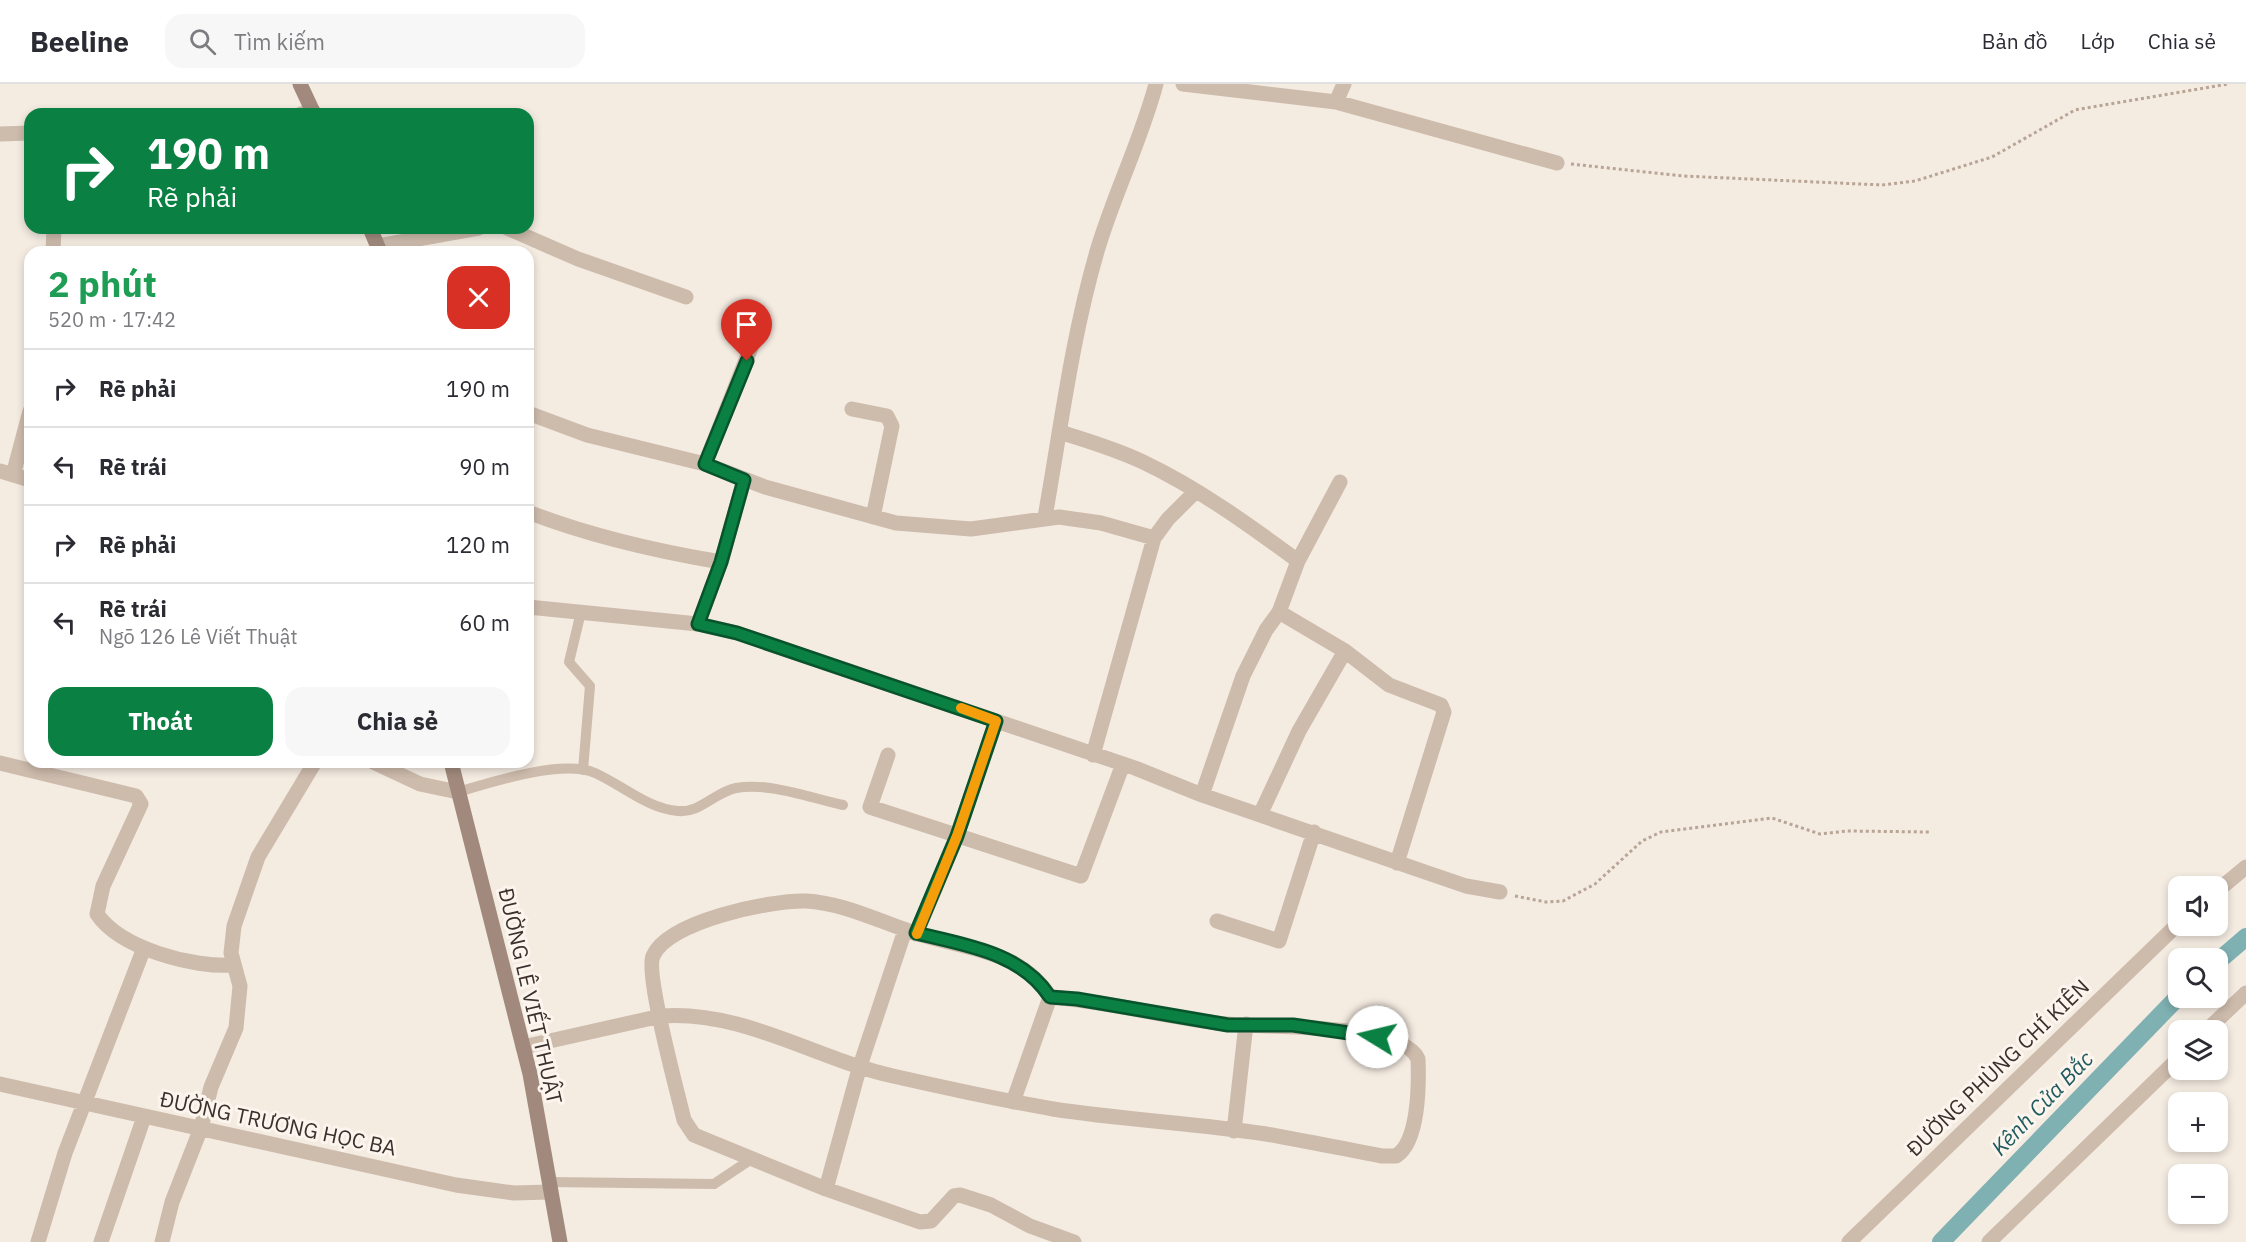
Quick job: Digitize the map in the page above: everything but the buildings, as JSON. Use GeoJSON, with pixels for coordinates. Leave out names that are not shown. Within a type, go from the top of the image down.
{"type":"FeatureCollection","features":[{"type":"Feature","properties":{"kind":"main road"},"geometry":{"type":"LineString","coordinates":[[300,84],[308,108]]}},
{"type":"Feature","properties":{"kind":"main road","name":"ĐƯỜNG LÊ VIẾT THUẬT"},"geometry":{"type":"LineString","coordinates":[[452,768],[523,1047],[560,1242]]}},
{"type":"Feature","properties":{"kind":"street"},"geometry":{"type":"LineString","coordinates":[[1045,518],[1067,380],[1098,248],[1156,84]]}},
{"type":"Feature","properties":{"kind":"street"},"geometry":{"type":"LineString","coordinates":[[1183,84],[1336,102],[1557,163]]}},
{"type":"Feature","properties":{"kind":"street"},"geometry":{"type":"LineString","coordinates":[[1336,102],[1344,84]]}},
{"type":"Feature","properties":{"kind":"street"},"geometry":{"type":"LineString","coordinates":[[0,134],[24,133]]}},
{"type":"Feature","properties":{"kind":"street"},"geometry":{"type":"LineString","coordinates":[[393,246],[450,234]]}},
{"type":"Feature","properties":{"kind":"street"},"geometry":{"type":"LineString","coordinates":[[521,234],[578,259],[686,297]]}},
{"type":"Feature","properties":{"kind":"street"},"geometry":{"type":"LineString","coordinates":[[705,464],[757,332]]}},
{"type":"Feature","properties":{"kind":"street"},"geometry":{"type":"LineString","coordinates":[[852,409],[887,416],[892,426],[873,517]]}},
{"type":"Feature","properties":{"kind":"street"},"geometry":{"type":"LineString","coordinates":[[534,415],[587,435],[705,464],[744,480],[896,523],[970,529],[1059,517],[1101,523],[1154,538]]}},
{"type":"Feature","properties":{"kind":"street"},"geometry":{"type":"LineString","coordinates":[[24,427],[7,473],[24,478]]}},
{"type":"Feature","properties":{"kind":"street"},"geometry":{"type":"LineString","coordinates":[[1060,432],[1143,462],[1196,491],[1248,524],[1298,561]]}},
{"type":"Feature","properties":{"kind":"street"},"geometry":{"type":"LineString","coordinates":[[698,624],[721,562],[744,480]]}},
{"type":"Feature","properties":{"kind":"street"},"geometry":{"type":"LineString","coordinates":[[1202,795],[1243,676],[1262,638],[1279,612],[1298,561],[1340,482]]}},
{"type":"Feature","properties":{"kind":"street"},"geometry":{"type":"LineString","coordinates":[[1093,755],[1154,538],[1168,519],[1196,491]]}},
{"type":"Feature","properties":{"kind":"street"},"geometry":{"type":"LineString","coordinates":[[534,514],[575,529],[640,546],[721,562]]}},
{"type":"Feature","properties":{"kind":"street"},"geometry":{"type":"LineString","coordinates":[[534,608],[698,624],[737,633],[1123,764],[1202,795],[1314,832],[1397,863],[1466,886],[1500,892]]}},
{"type":"Feature","properties":{"kind":"street"},"geometry":{"type":"LineString","coordinates":[[1279,612],[1345,651],[1389,685],[1441,705],[1444,712],[1397,863]]}},
{"type":"Feature","properties":{"kind":"street"},"geometry":{"type":"LineString","coordinates":[[1260,815],[1294,741],[1345,651]]}},
{"type":"Feature","properties":{"kind":"street"},"geometry":{"type":"LineString","coordinates":[[826,1189],[859,1069],[910,932],[957,836],[996,721]]}},
{"type":"Feature","properties":{"kind":"street"},"geometry":{"type":"LineString","coordinates":[[888,755],[870,807],[1081,876],[1123,764]]}},
{"type":"Feature","properties":{"kind":"street"},"geometry":{"type":"LineString","coordinates":[[0,763],[136,796],[140,799],[141,804],[103,886],[98,914],[110,928],[144,948],[197,963],[234,965]]}},
{"type":"Feature","properties":{"kind":"street"},"geometry":{"type":"LineString","coordinates":[[162,1242],[172,1202],[201,1128],[211,1086],[236,1028],[240,986],[231,942],[252,871],[268,837],[311,768]]}},
{"type":"Feature","properties":{"kind":"street"},"geometry":{"type":"LineString","coordinates":[[386,768],[420,784],[458,792]]}},
{"type":"Feature","properties":{"kind":"street"},"geometry":{"type":"LineString","coordinates":[[1217,921],[1279,941],[1314,832]]}},
{"type":"Feature","properties":{"kind":"street"},"geometry":{"type":"LineString","coordinates":[[2228,882],[2246,867]]}},
{"type":"Feature","properties":{"kind":"street"},"geometry":{"type":"LineString","coordinates":[[523,1047],[661,1016],[683,1015],[735,1023],[780,1037],[859,1069],[1013,1102],[1234,1131],[1396,1156],[1408,1145],[1416,1109],[1418,1059],[1405,1045],[1347,1032],[1293,1025],[1228,1025],[1077,999],[1050,997],[1035,977],[1001,957],[968,945],[910,932],[831,905],[806,901],[758,907],[700,923],[663,942],[652,959],[651,974],[661,1016],[687,1126],[703,1139],[826,1189],[926,1222],[934,1218],[954,1196],[960,1195],[991,1205],[1030,1226],[1074,1242]]}},
{"type":"Feature","properties":{"kind":"street","name":"ĐƯỜNG PHÙNG CHÍ KIÊN"},"geometry":{"type":"LineString","coordinates":[[1849,1242],[2168,934]]}},
{"type":"Feature","properties":{"kind":"street"},"geometry":{"type":"LineString","coordinates":[[38,1242],[65,1153],[86,1104],[144,948]]}},
{"type":"Feature","properties":{"kind":"street"},"geometry":{"type":"LineString","coordinates":[[2218,1020],[2246,993]]}},
{"type":"Feature","properties":{"kind":"street"},"geometry":{"type":"LineString","coordinates":[[1013,1102],[1050,997]]}},
{"type":"Feature","properties":{"kind":"street"},"geometry":{"type":"LineString","coordinates":[[1234,1131],[1246,1024]]}},
{"type":"Feature","properties":{"kind":"street"},"geometry":{"type":"LineString","coordinates":[[1989,1242],[2168,1069]]}},
{"type":"Feature","properties":{"kind":"street","name":"ĐƯỜNG TRƯƠNG HỌC BA"},"geometry":{"type":"LineString","coordinates":[[0,1084],[456,1185],[514,1194],[549,1187]]}},
{"type":"Feature","properties":{"kind":"street"},"geometry":{"type":"LineString","coordinates":[[101,1242],[144,1117]]}},
{"type":"Feature","properties":{"kind":"lane"},"geometry":{"type":"LineString","coordinates":[[581,612],[570,662],[590,686],[584,770]]}},
{"type":"Feature","properties":{"kind":"lane"},"geometry":{"type":"LineString","coordinates":[[458,792],[514,776],[584,770],[650,802],[675,811],[692,810],[734,788],[757,786],[843,806]]}},
{"type":"Feature","properties":{"kind":"lane"},"geometry":{"type":"LineString","coordinates":[[549,1187],[714,1184],[753,1158]]}},
{"type":"Feature","properties":{"kind":"path"},"geometry":{"type":"LineString","coordinates":[[1557,163],[1683,176],[1882,185],[1915,181],[1992,157],[2075,110],[2228,84]]}},
{"type":"Feature","properties":{"kind":"path"},"geometry":{"type":"LineString","coordinates":[[1500,892],[1546,902],[1563,901],[1595,884],[1642,841],[1661,832],[1672,830],[1772,818],[1820,834],[1847,831],[1930,832]]}},
{"type":"Feature","properties":{"kind":"waterway","name":"Kênh Cửa Bắc"},"geometry":{"type":"LineString","coordinates":[[2228,953],[2246,937]]}},
{"type":"Feature","properties":{"kind":"waterway","name":"Kênh Cửa Bắc"},"geometry":{"type":"LineString","coordinates":[[1941,1242],[2168,1007]]}},
{"type":"Feature","properties":{"kind":"slow traffic"},"geometry":{"type":"LineString","coordinates":[[917,934],[957,836],[996,721],[961,708]]}},
{"type":"Feature","properties":{"kind":"route"},"geometry":{"type":"LineString","coordinates":[[747,361],[705,464],[744,480],[721,562],[698,624],[737,633],[996,721],[957,836],[916,933],[968,945],[1020,966],[1035,977],[1050,997],[1077,999],[1228,1025],[1293,1025],[1377,1037]]}}]}
